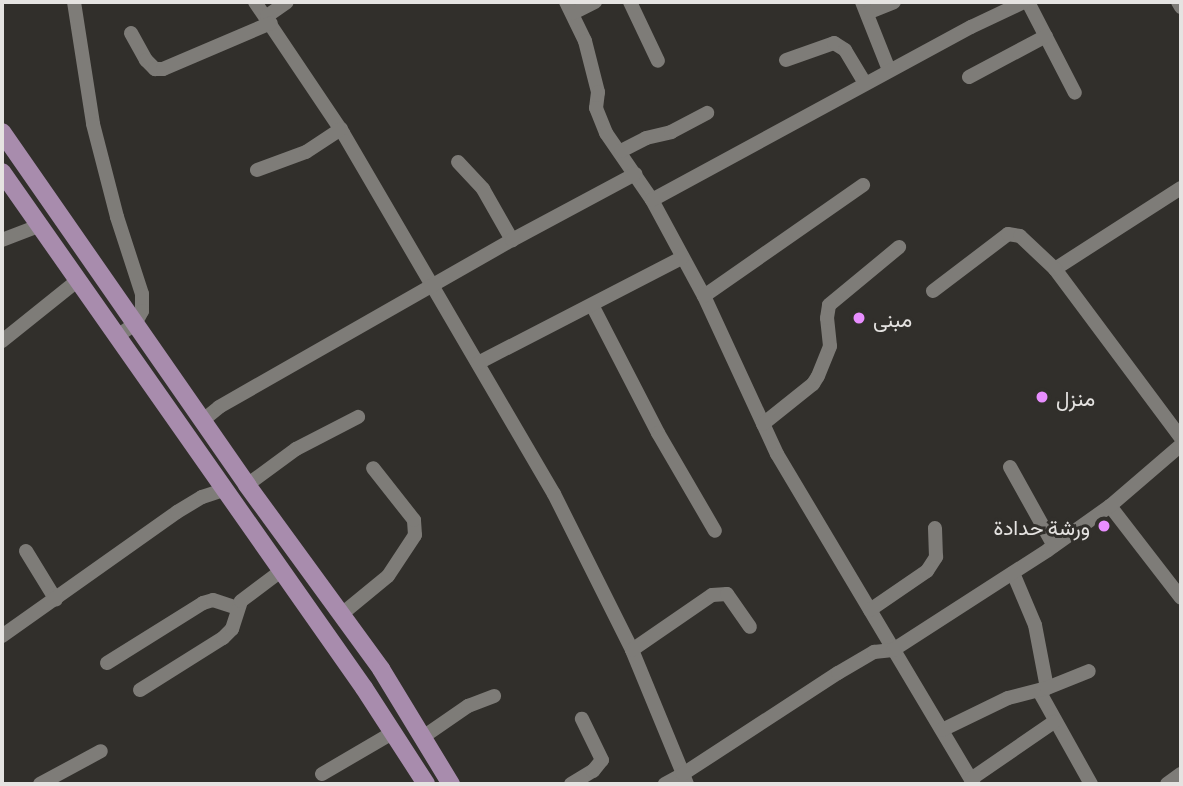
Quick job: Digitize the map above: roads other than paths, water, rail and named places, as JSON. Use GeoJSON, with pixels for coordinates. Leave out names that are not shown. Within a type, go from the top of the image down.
{"type":"FeatureCollection","features":[{"type":"Feature","properties":{"kind":"main road"},"geometry":{"type":"LineString","coordinates":[[2,132],[247,485],[342,613],[424,737],[451,784]]}},
{"type":"Feature","properties":{"kind":"main road"},"geometry":{"type":"LineString","coordinates":[[2,172],[394,732],[426,784]]}},
{"type":"Feature","properties":{"kind":"street"},"geometry":{"type":"LineString","coordinates":[[74,2],[93,124],[117,217],[142,294],[142,312],[135,324],[116,338]]}},
{"type":"Feature","properties":{"kind":"street"},"geometry":{"type":"LineString","coordinates":[[255,2],[341,129],[554,494],[632,650],[685,779]]}},
{"type":"Feature","properties":{"kind":"street"},"geometry":{"type":"LineString","coordinates":[[131,33],[146,60],[155,69],[163,69],[269,19],[287,2]]}},
{"type":"Feature","properties":{"kind":"street"},"geometry":{"type":"LineString","coordinates":[[595,2],[569,7],[592,64],[598,92],[596,108],[606,133],[621,151],[652,200],[681,258],[704,296],[777,454],[972,781],[1054,722]]}},
{"type":"Feature","properties":{"kind":"street"},"geometry":{"type":"LineString","coordinates":[[630,2],[658,61]]}},
{"type":"Feature","properties":{"kind":"street"},"geometry":{"type":"LineString","coordinates":[[889,70],[864,7],[894,2]]}},
{"type":"Feature","properties":{"kind":"street"},"geometry":{"type":"LineString","coordinates":[[652,200],[889,70],[1026,2],[1075,93]]}},
{"type":"Feature","properties":{"kind":"street"},"geometry":{"type":"LineString","coordinates":[[1178,2],[1181,7]]}},
{"type":"Feature","properties":{"kind":"street"},"geometry":{"type":"LineString","coordinates":[[969,77],[1046,36]]}},
{"type":"Feature","properties":{"kind":"street"},"geometry":{"type":"LineString","coordinates":[[786,60],[834,43],[845,50],[865,83]]}},
{"type":"Feature","properties":{"kind":"street"},"geometry":{"type":"LineString","coordinates":[[621,151],[646,138],[671,132],[707,113]]}},
{"type":"Feature","properties":{"kind":"street"},"geometry":{"type":"LineString","coordinates":[[257,170],[306,152],[341,129]]}},
{"type":"Feature","properties":{"kind":"street"},"geometry":{"type":"LineString","coordinates":[[458,162],[483,189],[512,240]]}},
{"type":"Feature","properties":{"kind":"street"},"geometry":{"type":"LineString","coordinates":[[202,421],[219,407],[512,240],[635,174]]}},
{"type":"Feature","properties":{"kind":"street"},"geometry":{"type":"LineString","coordinates":[[704,296],[863,185]]}},
{"type":"Feature","properties":{"kind":"street"},"geometry":{"type":"LineString","coordinates":[[1055,269],[1181,188]]}},
{"type":"Feature","properties":{"kind":"street"},"geometry":{"type":"LineString","coordinates":[[2,240],[38,226]]}},
{"type":"Feature","properties":{"kind":"street"},"geometry":{"type":"LineString","coordinates":[[933,291],[1008,234],[1020,236],[1055,269],[1181,438]]}},
{"type":"Feature","properties":{"kind":"street"},"geometry":{"type":"LineString","coordinates":[[763,424],[813,384],[818,376],[830,346],[829,305],[899,247]]}},
{"type":"Feature","properties":{"kind":"street"},"geometry":{"type":"LineString","coordinates":[[478,363],[681,258]]}},
{"type":"Feature","properties":{"kind":"street"},"geometry":{"type":"LineString","coordinates":[[2,341],[77,281]]}},
{"type":"Feature","properties":{"kind":"street"},"geometry":{"type":"LineString","coordinates":[[592,305],[659,433],[715,531]]}},
{"type":"Feature","properties":{"kind":"street"},"geometry":{"type":"LineString","coordinates":[[247,485],[296,449],[358,417]]}},
{"type":"Feature","properties":{"kind":"street"},"geometry":{"type":"LineString","coordinates":[[665,784],[685,779],[838,673],[874,652],[894,650],[1013,573],[1110,506],[1181,445]]}},
{"type":"Feature","properties":{"kind":"street"},"geometry":{"type":"LineString","coordinates":[[1010,467],[1054,546]]}},
{"type":"Feature","properties":{"kind":"street"},"geometry":{"type":"LineString","coordinates":[[342,613],[388,576],[415,534],[414,520],[373,468]]}},
{"type":"Feature","properties":{"kind":"street"},"geometry":{"type":"LineString","coordinates":[[2,636],[177,512],[202,497],[224,490]]}},
{"type":"Feature","properties":{"kind":"street"},"geometry":{"type":"LineString","coordinates":[[1110,506],[1181,598]]}},
{"type":"Feature","properties":{"kind":"street"},"geometry":{"type":"LineString","coordinates":[[870,610],[927,572],[936,556],[935,528]]}},
{"type":"Feature","properties":{"kind":"street"},"geometry":{"type":"LineString","coordinates":[[26,551],[56,600]]}},
{"type":"Feature","properties":{"kind":"street"},"geometry":{"type":"LineString","coordinates":[[140,690],[223,638],[232,629],[237,608],[246,596],[281,571]]}},
{"type":"Feature","properties":{"kind":"street"},"geometry":{"type":"LineString","coordinates":[[1013,573],[1032,615],[1043,690],[1054,722],[1091,784]]}},
{"type":"Feature","properties":{"kind":"street"},"geometry":{"type":"LineString","coordinates":[[632,650],[712,595],[727,594],[750,627]]}},
{"type":"Feature","properties":{"kind":"street"},"geometry":{"type":"LineString","coordinates":[[107,663],[203,603],[213,600],[237,608]]}},
{"type":"Feature","properties":{"kind":"street"},"geometry":{"type":"LineString","coordinates":[[942,730],[1008,698],[1043,690],[1089,671]]}},
{"type":"Feature","properties":{"kind":"street"},"geometry":{"type":"LineString","coordinates":[[424,737],[468,706],[494,696]]}},
{"type":"Feature","properties":{"kind":"street"},"geometry":{"type":"LineString","coordinates":[[571,784],[593,771],[601,760],[582,719]]}},
{"type":"Feature","properties":{"kind":"street"},"geometry":{"type":"LineString","coordinates":[[322,774],[394,732]]}},
{"type":"Feature","properties":{"kind":"street"},"geometry":{"type":"LineString","coordinates":[[40,784],[101,751]]}},
{"type":"Feature","properties":{"kind":"street"},"geometry":{"type":"LineString","coordinates":[[1167,784],[1181,774]]}},
{"type":"Feature","properties":{"kind":"place","name":"مبنى"},"geometry":{"type":"Point","coordinates":[859,318]}},
{"type":"Feature","properties":{"kind":"place","name":"منزل"},"geometry":{"type":"Point","coordinates":[1042,397]}},
{"type":"Feature","properties":{"kind":"place","name":"ورشة حدادة"},"geometry":{"type":"Point","coordinates":[1104,526]}}]}
